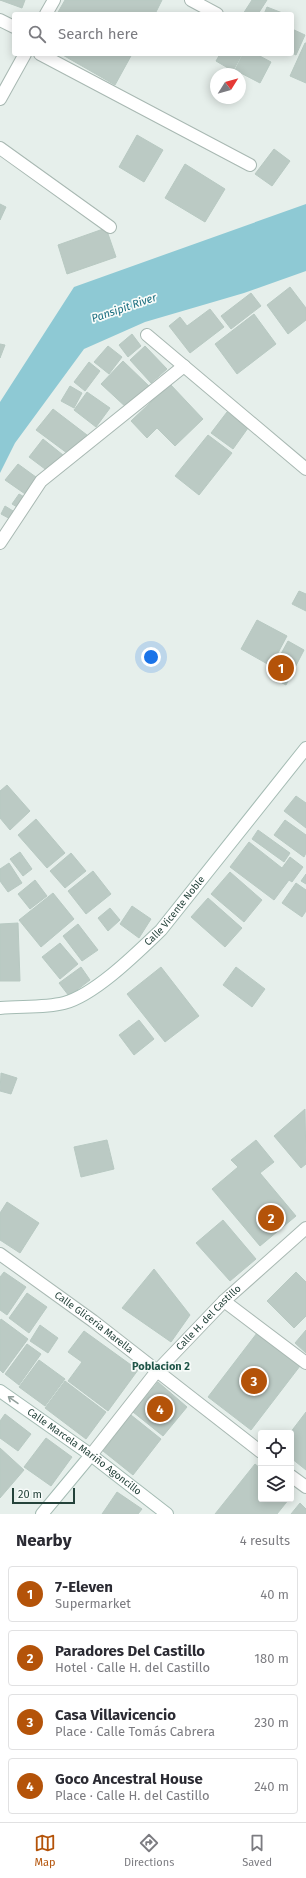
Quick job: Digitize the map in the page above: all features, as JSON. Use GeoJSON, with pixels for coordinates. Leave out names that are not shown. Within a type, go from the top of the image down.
{"type":"FeatureCollection","features":[{"type":"Feature","properties":{"kind":"street"},"geometry":{"type":"LineString","coordinates":[[47,12],[54,0]]}},
{"type":"Feature","properties":{"kind":"street"},"geometry":{"type":"LineString","coordinates":[[191,0],[213,12]]}},
{"type":"Feature","properties":{"kind":"street"},"geometry":{"type":"LineString","coordinates":[[0,20],[12,26]]}},
{"type":"Feature","properties":{"kind":"street"},"geometry":{"type":"LineString","coordinates":[[0,99],[24,56]]}},
{"type":"Feature","properties":{"kind":"street"},"geometry":{"type":"LineString","coordinates":[[44,56],[250,165]]}},
{"type":"Feature","properties":{"kind":"street"},"geometry":{"type":"LineString","coordinates":[[0,148],[110,227]]}},
{"type":"Feature","properties":{"kind":"street"},"geometry":{"type":"LineString","coordinates":[[147,335],[306,469]]}},
{"type":"Feature","properties":{"kind":"street"},"geometry":{"type":"LineString","coordinates":[[0,543],[41,481],[184,366]]}},
{"type":"Feature","properties":{"kind":"street","name":"Calle Vicente Noble"},"geometry":{"type":"LineString","coordinates":[[0,1008],[65,1003],[98,986],[162,930],[306,748]]}},
{"type":"Feature","properties":{"kind":"street","name":"Calle H. del Castillo"},"geometry":{"type":"LineString","coordinates":[[42,1514],[91,1455],[157,1371],[224,1301],[306,1230]]}},
{"type":"Feature","properties":{"kind":"street","name":"Calle Gliceria Marella"},"geometry":{"type":"LineString","coordinates":[[0,1254],[93,1321],[258,1450]]}},
{"type":"Feature","properties":{"kind":"street"},"geometry":{"type":"LineString","coordinates":[[224,1301],[306,1363]]}},
{"type":"Feature","properties":{"kind":"street","name":"Calle Marcela Mariño Agoncillo"},"geometry":{"type":"LineString","coordinates":[[0,1391],[91,1455],[167,1514]]}},
{"type":"Feature","properties":{"kind":"street"},"geometry":{"type":"LineString","coordinates":[[294,1478],[306,1487]]}},
{"type":"Feature","properties":{"kind":"water","name":"Pansipit River"},"geometry":{"type":"Polygon","coordinates":[[[306,204],[306,271],[244,293],[145,322],[84,349],[15,443],[0,473],[0,402],[74,287],[306,204]]]}},
{"type":"Feature","properties":{"kind":"building"},"geometry":{"type":"Polygon","coordinates":[[[0,0],[25,0],[22,8],[0,0]]]}},
{"type":"Feature","properties":{"kind":"building"},"geometry":{"type":"Polygon","coordinates":[[[65,0],[162,0],[156,12],[58,12],[65,0]]]}},
{"type":"Feature","properties":{"kind":"building"},"geometry":{"type":"Polygon","coordinates":[[[252,0],[267,0],[259,12],[244,12],[252,0]]]}},
{"type":"Feature","properties":{"kind":"building"},"geometry":{"type":"Polygon","coordinates":[[[267,7],[280,12],[265,12],[267,7]]]}},
{"type":"Feature","properties":{"kind":"building"},"geometry":{"type":"Polygon","coordinates":[[[294,30],[305,35],[296,55],[294,54],[294,30]]]}},
{"type":"Feature","properties":{"kind":"building"},"geometry":{"type":"Polygon","coordinates":[[[306,43],[306,83],[290,76],[306,43]]]}},
{"type":"Feature","properties":{"kind":"building"},"geometry":{"type":"Polygon","coordinates":[[[64,56],[131,56],[115,85],[64,56]]]}},
{"type":"Feature","properties":{"kind":"building"},"geometry":{"type":"Polygon","coordinates":[[[219,56],[241,56],[235,68],[228,68],[216,61],[219,56]]]}},
{"type":"Feature","properties":{"kind":"building"},"geometry":{"type":"Polygon","coordinates":[[[242,56],[260,56],[271,62],[260,83],[246,76],[246,68],[236,68],[242,56]]]}},
{"type":"Feature","properties":{"kind":"building"},"geometry":{"type":"Polygon","coordinates":[[[137,135],[163,150],[144,182],[119,167],[137,135]]]}},
{"type":"Feature","properties":{"kind":"building"},"geometry":{"type":"Polygon","coordinates":[[[274,149],[290,161],[272,186],[255,174],[274,149]]]}},
{"type":"Feature","properties":{"kind":"building"},"geometry":{"type":"Polygon","coordinates":[[[185,164],[225,189],[205,222],[165,198],[185,164]]]}},
{"type":"Feature","properties":{"kind":"building"},"geometry":{"type":"Polygon","coordinates":[[[0,204],[6,207],[0,220],[0,204]]]}},
{"type":"Feature","properties":{"kind":"building"},"geometry":{"type":"Polygon","coordinates":[[[106,228],[116,257],[67,274],[58,245],[106,228]]]}},
{"type":"Feature","properties":{"kind":"building"},"geometry":{"type":"Polygon","coordinates":[[[290,287],[306,308],[306,320],[288,334],[267,305],[290,287]]]}},
{"type":"Feature","properties":{"kind":"building"},"geometry":{"type":"Polygon","coordinates":[[[251,293],[261,306],[231,329],[221,316],[251,293]]]}},
{"type":"Feature","properties":{"kind":"building"},"geometry":{"type":"Polygon","coordinates":[[[210,309],[224,327],[190,353],[169,326],[180,317],[187,326],[210,309]]]}},
{"type":"Feature","properties":{"kind":"building"},"geometry":{"type":"Polygon","coordinates":[[[254,314],[276,344],[237,374],[215,344],[254,314]]]}},
{"type":"Feature","properties":{"kind":"building"},"geometry":{"type":"Polygon","coordinates":[[[132,334],[141,346],[128,357],[119,345],[132,334]]]}},
{"type":"Feature","properties":{"kind":"building"},"geometry":{"type":"Polygon","coordinates":[[[0,344],[5,345],[0,358],[0,344]]]}},
{"type":"Feature","properties":{"kind":"building"},"geometry":{"type":"Polygon","coordinates":[[[108,346],[122,357],[109,374],[94,362],[108,346]]]}},
{"type":"Feature","properties":{"kind":"building"},"geometry":{"type":"Polygon","coordinates":[[[145,346],[167,369],[151,383],[130,360],[145,346]]]}},
{"type":"Feature","properties":{"kind":"building"},"geometry":{"type":"Polygon","coordinates":[[[123,361],[150,387],[128,409],[101,384],[123,361]]]}},
{"type":"Feature","properties":{"kind":"building"},"geometry":{"type":"Polygon","coordinates":[[[89,362],[100,371],[85,391],[74,382],[89,362]]]}},
{"type":"Feature","properties":{"kind":"building"},"geometry":{"type":"Polygon","coordinates":[[[170,384],[203,419],[175,446],[157,428],[147,438],[131,421],[170,384]]]}},
{"type":"Feature","properties":{"kind":"building"},"geometry":{"type":"Polygon","coordinates":[[[70,386],[82,393],[74,408],[61,401],[70,386]]]}},
{"type":"Feature","properties":{"kind":"building"},"geometry":{"type":"Polygon","coordinates":[[[87,392],[110,408],[96,427],[74,410],[87,392]]]}},
{"type":"Feature","properties":{"kind":"building"},"geometry":{"type":"Polygon","coordinates":[[[53,409],[87,435],[71,456],[36,430],[53,409]]]}},
{"type":"Feature","properties":{"kind":"building"},"geometry":{"type":"Polygon","coordinates":[[[227,412],[248,428],[233,449],[211,433],[227,412]]]}},
{"type":"Feature","properties":{"kind":"building"},"geometry":{"type":"Polygon","coordinates":[[[208,435],[232,453],[199,495],[175,476],[208,435]]]}},
{"type":"Feature","properties":{"kind":"building"},"geometry":{"type":"Polygon","coordinates":[[[43,439],[63,455],[49,472],[29,457],[43,439]]]}},
{"type":"Feature","properties":{"kind":"building"},"geometry":{"type":"Polygon","coordinates":[[[18,464],[40,480],[28,496],[5,480],[18,464]]]}},
{"type":"Feature","properties":{"kind":"building"},"geometry":{"type":"Polygon","coordinates":[[[19,494],[28,499],[22,510],[12,504],[19,494]]]}},
{"type":"Feature","properties":{"kind":"building"},"geometry":{"type":"Polygon","coordinates":[[[5,506],[18,514],[14,521],[1,514],[5,506]]]}},
{"type":"Feature","properties":{"kind":"building"},"geometry":{"type":"Polygon","coordinates":[[[299,591],[306,594],[306,611],[292,604],[299,591]]]}},
{"type":"Feature","properties":{"kind":"building"},"geometry":{"type":"Polygon","coordinates":[[[257,620],[287,636],[271,666],[241,649],[257,620]]]}},
{"type":"Feature","properties":{"kind":"building"},"geometry":{"type":"Polygon","coordinates":[[[288,641],[304,650],[286,685],[269,676],[288,641]]]}},
{"type":"Feature","properties":{"kind":"building"},"geometry":{"type":"Polygon","coordinates":[[[7,785],[30,811],[10,830],[0,818],[0,791],[7,785]]]}},
{"type":"Feature","properties":{"kind":"building"},"geometry":{"type":"Polygon","coordinates":[[[296,796],[306,803],[306,828],[284,811],[296,796]]]}},
{"type":"Feature","properties":{"kind":"building"},"geometry":{"type":"Polygon","coordinates":[[[36,819],[65,853],[47,868],[18,835],[36,819]]]}},
{"type":"Feature","properties":{"kind":"building"},"geometry":{"type":"Polygon","coordinates":[[[285,820],[306,835],[306,853],[304,857],[274,835],[285,820]]]}},
{"type":"Feature","properties":{"kind":"building"},"geometry":{"type":"Polygon","coordinates":[[[258,830],[290,853],[284,862],[252,839],[258,830]]]}},
{"type":"Feature","properties":{"kind":"building"},"geometry":{"type":"Polygon","coordinates":[[[249,842],[282,868],[290,857],[303,867],[292,882],[289,880],[274,900],[230,867],[249,842]]]}},
{"type":"Feature","properties":{"kind":"building"},"geometry":{"type":"Polygon","coordinates":[[[20,852],[32,869],[23,876],[10,859],[20,852]]]}},
{"type":"Feature","properties":{"kind":"building"},"geometry":{"type":"Polygon","coordinates":[[[71,853],[86,871],[65,888],[50,871],[71,853]]]}},
{"type":"Feature","properties":{"kind":"building"},"geometry":{"type":"Polygon","coordinates":[[[9,863],[22,883],[8,892],[0,881],[0,869],[9,863]]]}},
{"type":"Feature","properties":{"kind":"building"},"geometry":{"type":"Polygon","coordinates":[[[93,871],[111,894],[86,914],[68,891],[93,871]]]}},
{"type":"Feature","properties":{"kind":"building"},"geometry":{"type":"Polygon","coordinates":[[[230,872],[262,900],[244,922],[211,894],[230,872]]]}},
{"type":"Feature","properties":{"kind":"building"},"geometry":{"type":"Polygon","coordinates":[[[306,874],[306,884],[301,881],[306,874]]]}},
{"type":"Feature","properties":{"kind":"building"},"geometry":{"type":"Polygon","coordinates":[[[35,880],[47,896],[30,909],[18,894],[35,880]]]}},
{"type":"Feature","properties":{"kind":"building"},"geometry":{"type":"Polygon","coordinates":[[[296,883],[306,890],[306,911],[302,917],[282,903],[296,883]]]}},
{"type":"Feature","properties":{"kind":"building"},"geometry":{"type":"Polygon","coordinates":[[[53,893],[74,919],[41,947],[19,920],[53,893]]]}},
{"type":"Feature","properties":{"kind":"building"},"geometry":{"type":"Polygon","coordinates":[[[208,898],[242,928],[225,947],[191,917],[208,898]]]}},
{"type":"Feature","properties":{"kind":"building"},"geometry":{"type":"Polygon","coordinates":[[[132,906],[151,919],[139,938],[120,924],[132,906]]]}},
{"type":"Feature","properties":{"kind":"building"},"geometry":{"type":"Polygon","coordinates":[[[110,908],[120,920],[108,931],[98,918],[110,908]]]}},
{"type":"Feature","properties":{"kind":"building"},"geometry":{"type":"Polygon","coordinates":[[[18,923],[20,981],[0,981],[0,924],[18,923]]]}},
{"type":"Feature","properties":{"kind":"building"},"geometry":{"type":"Polygon","coordinates":[[[78,924],[98,950],[82,961],[63,936],[78,924]]]}},
{"type":"Feature","properties":{"kind":"building"},"geometry":{"type":"Polygon","coordinates":[[[60,943],[78,964],[60,979],[42,957],[60,943]]]}},
{"type":"Feature","properties":{"kind":"building"},"geometry":{"type":"Polygon","coordinates":[[[81,967],[90,980],[69,996],[59,983],[81,967]]]}},
{"type":"Feature","properties":{"kind":"building"},"geometry":{"type":"Polygon","coordinates":[[[161,967],[199,1016],[165,1042],[127,994],[161,967]]]}},
{"type":"Feature","properties":{"kind":"building"},"geometry":{"type":"Polygon","coordinates":[[[236,967],[265,989],[252,1007],[223,985],[236,967]]]}},
{"type":"Feature","properties":{"kind":"building"},"geometry":{"type":"Polygon","coordinates":[[[139,1020],[154,1039],[134,1055],[119,1035],[139,1020]]]}},
{"type":"Feature","properties":{"kind":"building"},"geometry":{"type":"Polygon","coordinates":[[[1,1073],[17,1078],[11,1094],[0,1091],[1,1073]]]}},
{"type":"Feature","properties":{"kind":"building"},"geometry":{"type":"Polygon","coordinates":[[[305,1109],[306,1164],[301,1168],[274,1136],[305,1109]]]}},
{"type":"Feature","properties":{"kind":"building"},"geometry":{"type":"Polygon","coordinates":[[[107,1140],[114,1169],[81,1177],[74,1147],[107,1140]]]}},
{"type":"Feature","properties":{"kind":"building"},"geometry":{"type":"Polygon","coordinates":[[[256,1140],[274,1162],[260,1173],[296,1216],[260,1246],[212,1189],[238,1167],[231,1160],[256,1140]]]}},
{"type":"Feature","properties":{"kind":"building"},"geometry":{"type":"Polygon","coordinates":[[[7,1202],[39,1223],[20,1253],[0,1240],[0,1213],[7,1202]]]}},
{"type":"Feature","properties":{"kind":"building"},"geometry":{"type":"Polygon","coordinates":[[[223,1220],[256,1259],[230,1281],[196,1243],[223,1220]]]}},
{"type":"Feature","properties":{"kind":"building"},"geometry":{"type":"Polygon","coordinates":[[[154,1269],[190,1315],[171,1342],[122,1308],[154,1269]]]}},
{"type":"Feature","properties":{"kind":"building"},"geometry":{"type":"Polygon","coordinates":[[[4,1272],[26,1287],[7,1315],[0,1310],[0,1277],[4,1272]]]}},
{"type":"Feature","properties":{"kind":"building"},"geometry":{"type":"Polygon","coordinates":[[[296,1272],[306,1282],[306,1316],[294,1328],[267,1301],[296,1272]]]}},
{"type":"Feature","properties":{"kind":"building"},"geometry":{"type":"Polygon","coordinates":[[[27,1293],[47,1307],[29,1333],[9,1318],[27,1293]]]}},
{"type":"Feature","properties":{"kind":"building"},"geometry":{"type":"Polygon","coordinates":[[[1,1319],[28,1339],[3,1373],[0,1370],[1,1319]]]}},
{"type":"Feature","properties":{"kind":"building"},"geometry":{"type":"Polygon","coordinates":[[[40,1325],[58,1338],[48,1353],[30,1341],[40,1325]]]}},
{"type":"Feature","properties":{"kind":"building"},"geometry":{"type":"Polygon","coordinates":[[[306,1330],[306,1353],[295,1343],[306,1330]]]}},
{"type":"Feature","properties":{"kind":"building"},"geometry":{"type":"Polygon","coordinates":[[[84,1331],[138,1370],[108,1411],[68,1381],[82,1362],[68,1352],[84,1331]]]}},
{"type":"Feature","properties":{"kind":"building"},"geometry":{"type":"Polygon","coordinates":[[[257,1333],[300,1366],[251,1430],[208,1397],[257,1333]]]}},
{"type":"Feature","properties":{"kind":"building"},"geometry":{"type":"Polygon","coordinates":[[[27,1344],[41,1354],[19,1385],[5,1374],[27,1344]]]}},
{"type":"Feature","properties":{"kind":"building"},"geometry":{"type":"Polygon","coordinates":[[[39,1360],[65,1379],[45,1406],[19,1387],[39,1360]]]}},
{"type":"Feature","properties":{"kind":"building"},"geometry":{"type":"Polygon","coordinates":[[[65,1381],[106,1412],[86,1439],[45,1408],[65,1381]]]}},
{"type":"Feature","properties":{"kind":"building"},"geometry":{"type":"Polygon","coordinates":[[[158,1382],[187,1407],[163,1436],[133,1412],[158,1382]]]}},
{"type":"Feature","properties":{"kind":"building"},"geometry":{"type":"Polygon","coordinates":[[[306,1412],[306,1470],[294,1460],[294,1430],[292,1430],[306,1412]]]}},
{"type":"Feature","properties":{"kind":"building"},"geometry":{"type":"Polygon","coordinates":[[[5,1414],[31,1434],[18,1451],[0,1438],[0,1421],[5,1414]]]}},
{"type":"Feature","properties":{"kind":"building"},"geometry":{"type":"Polygon","coordinates":[[[131,1415],[161,1439],[133,1475],[103,1451],[131,1415]]]}},
{"type":"Feature","properties":{"kind":"building"},"geometry":{"type":"Polygon","coordinates":[[[46,1438],[72,1457],[51,1486],[24,1467],[46,1438]]]}},
{"type":"Feature","properties":{"kind":"building"},"geometry":{"type":"Polygon","coordinates":[[[0,1448],[24,1470],[0,1498],[0,1448]]]}},
{"type":"Feature","properties":{"kind":"building"},"geometry":{"type":"Polygon","coordinates":[[[255,1464],[258,1466],[258,1502],[287,1502],[277,1514],[215,1514],[255,1464]]]}},
{"type":"Feature","properties":{"kind":"building"},"geometry":{"type":"Polygon","coordinates":[[[117,1492],[142,1509],[138,1514],[102,1514],[117,1492]]]}},
{"type":"Feature","properties":{"kind":"building"},"geometry":{"type":"Polygon","coordinates":[[[300,1503],[306,1509],[306,1514],[291,1514],[300,1503]]]}},
{"type":"Feature","properties":{"kind":"place","name":"7-Eleven"},"geometry":{"type":"Point","coordinates":[281,668]}},
{"type":"Feature","properties":{"kind":"place","name":"Paradores Del Castillo"},"geometry":{"type":"Point","coordinates":[271,1218]}},
{"type":"Feature","properties":{"kind":"place","name":"Casa Villavicencio"},"geometry":{"type":"Point","coordinates":[254,1381]}},
{"type":"Feature","properties":{"kind":"place","name":"Goco Ancestral House"},"geometry":{"type":"Point","coordinates":[160,1409]}},
{"type":"Feature","properties":{"kind":"district","name":"Poblacion 2"},"geometry":{"type":"Point","coordinates":[161,1366]}}]}
